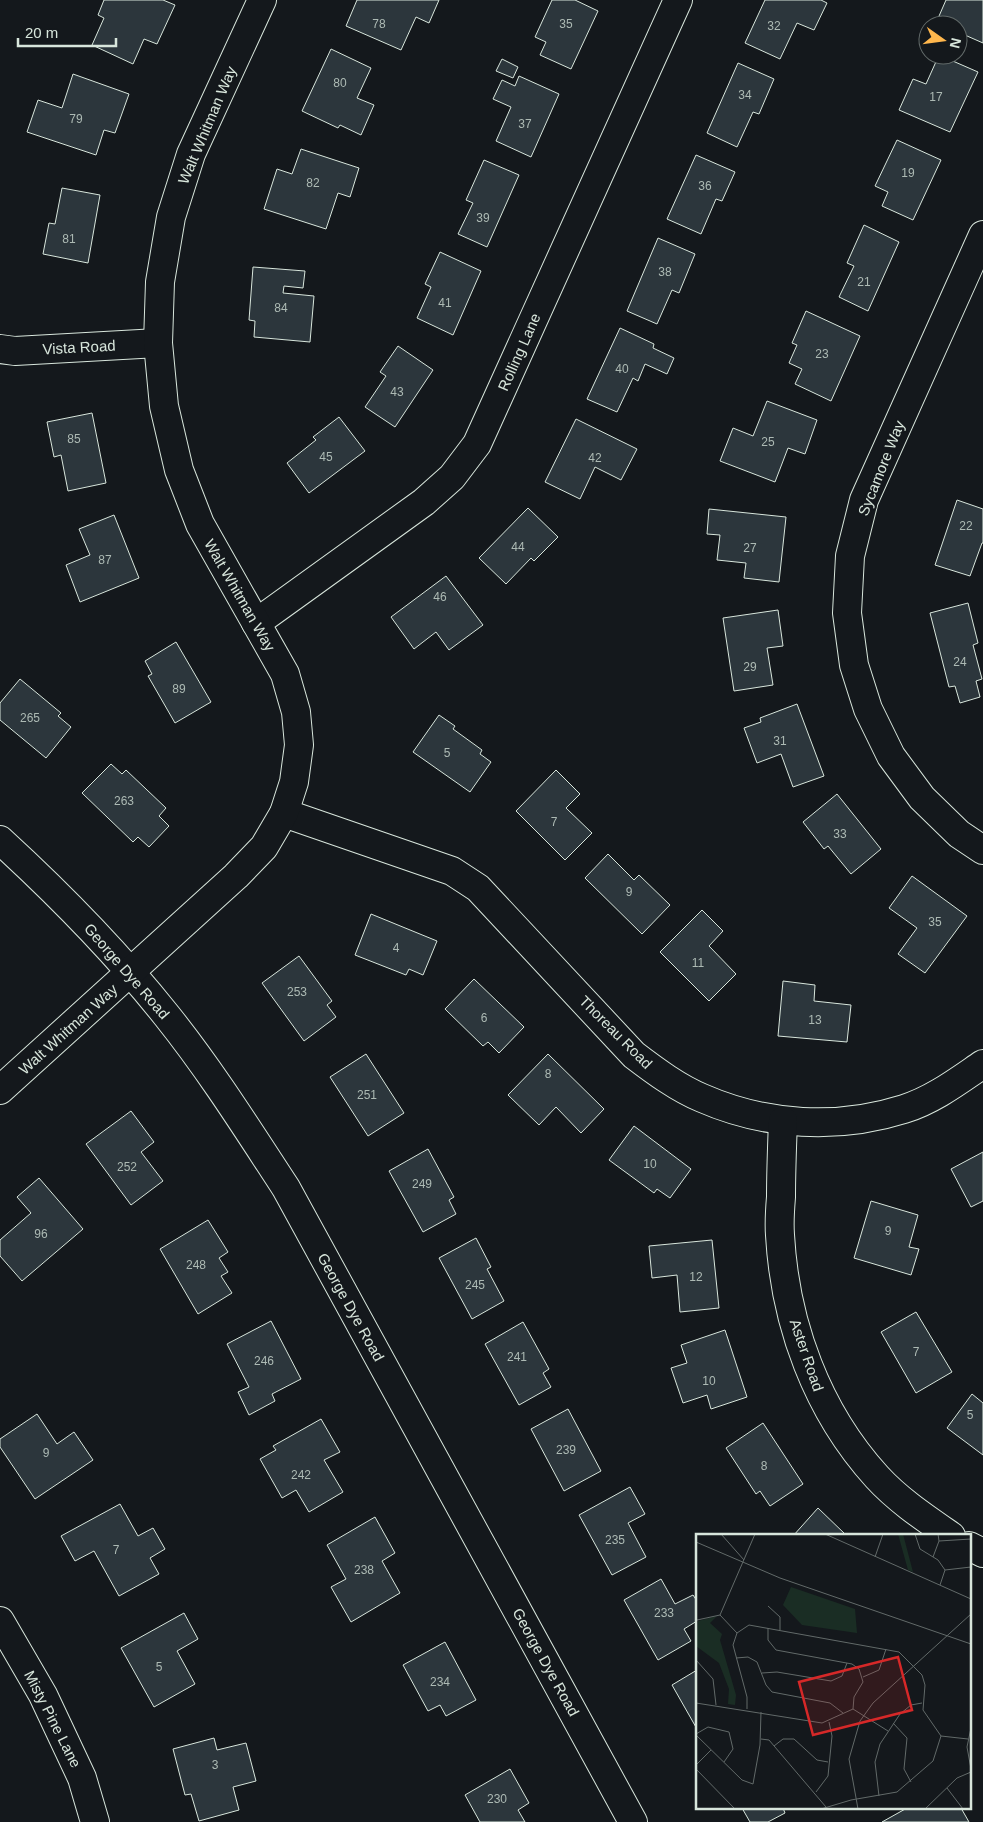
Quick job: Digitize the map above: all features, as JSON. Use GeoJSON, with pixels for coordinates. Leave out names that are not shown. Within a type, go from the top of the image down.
{"type":"FeatureCollection","features":[{"type":"Feature","properties":{"kind":"street","name":"Walt Whitman Way"},"geometry":{"type":"LineString","coordinates":[[0,1090],[236,876],[264,847],[284,813],[294,782],[298,745],[296,712],[285,674],[200,524],[179,470],[164,406],[158,343],[160,282],[171,217],[191,154],[262,0]]}},
{"type":"Feature","properties":{"kind":"street","name":"Rolling Lane"},"geometry":{"type":"LineString","coordinates":[[256,623],[424,502],[452,477],[477,444],[678,0]]}},
{"type":"Feature","properties":{"kind":"street","name":"Sycamore Way"},"geometry":{"type":"LineString","coordinates":[[983,235],[864,500],[850,556],[847,613],[854,665],[868,709],[891,756],[922,798],[959,834],[983,850]]}},
{"type":"Feature","properties":{"kind":"street","name":"Vista Road"},"geometry":{"type":"LineString","coordinates":[[0,349],[15,351],[158,343]]}},
{"type":"Feature","properties":{"kind":"street","name":"Thoreau Road"},"geometry":{"type":"LineString","coordinates":[[284,813],[452,871],[478,888],[634,1055],[655,1071],[701,1098],[742,1113],[783,1121],[814,1123],[862,1119],[905,1109],[946,1090],[983,1064]]}},
{"type":"Feature","properties":{"kind":"street","name":"George Dye Road"},"geometry":{"type":"LineString","coordinates":[[0,840],[46,882],[130,972],[168,1017],[230,1101],[286,1188],[634,1822]]}},
{"type":"Feature","properties":{"kind":"street","name":"Aster Road"},"geometry":{"type":"LineString","coordinates":[[783,1121],[779,1234],[786,1290],[800,1345],[822,1398],[840,1430],[877,1477],[918,1514],[948,1534]]}},
{"type":"Feature","properties":{"kind":"street"},"geometry":{"type":"LineString","coordinates":[[970,1546],[983,1553]]}},
{"type":"Feature","properties":{"kind":"street","name":"Misty Pine Lane"},"geometry":{"type":"LineString","coordinates":[[0,1621],[43,1695],[82,1778],[95,1822]]}},
{"type":"Feature","properties":{"kind":"building"},"geometry":{"type":"Polygon","coordinates":[[[104,0],[163,0],[175,5],[157,44],[144,39],[133,64],[92,45],[104,18],[98,15],[104,0]]]}},
{"type":"Feature","properties":{"kind":"building"},"geometry":{"type":"Polygon","coordinates":[[[357,0],[439,0],[429,23],[416,17],[401,50],[346,26],[357,0]]]}},
{"type":"Feature","properties":{"kind":"building"},"geometry":{"type":"Polygon","coordinates":[[[552,0],[575,0],[598,11],[571,69],[540,55],[546,42],[535,37],[552,0]]]}},
{"type":"Feature","properties":{"kind":"building"},"geometry":{"type":"Polygon","coordinates":[[[765,0],[821,0],[827,3],[814,30],[797,23],[780,59],[745,43],[765,0]]]}},
{"type":"Feature","properties":{"kind":"building"},"geometry":{"type":"Polygon","coordinates":[[[946,0],[983,0],[983,43],[968,36],[968,15],[939,15],[946,0]]]}},
{"type":"Feature","properties":{"kind":"building"},"geometry":{"type":"Polygon","coordinates":[[[331,49],[371,68],[357,98],[374,105],[361,135],[340,125],[338,128],[302,111],[331,49]]]}},
{"type":"Feature","properties":{"kind":"building"},"geometry":{"type":"Polygon","coordinates":[[[502,59],[518,67],[513,78],[496,71],[502,59]]]}},
{"type":"Feature","properties":{"kind":"building"},"geometry":{"type":"Polygon","coordinates":[[[738,63],[774,79],[759,114],[753,112],[737,147],[707,133],[738,63]]]}},
{"type":"Feature","properties":{"kind":"building"},"geometry":{"type":"Polygon","coordinates":[[[935,65],[962,65],[978,72],[950,132],[899,110],[913,79],[926,84],[935,65]]]}},
{"type":"Feature","properties":{"kind":"building"},"geometry":{"type":"Polygon","coordinates":[[[73,74],[129,94],[115,133],[104,130],[96,155],[27,132],[38,100],[62,108],[73,74]]]}},
{"type":"Feature","properties":{"kind":"building"},"geometry":{"type":"Polygon","coordinates":[[[519,76],[559,94],[531,157],[496,141],[511,107],[493,99],[502,80],[515,86],[519,76]]]}},
{"type":"Feature","properties":{"kind":"building"},"geometry":{"type":"Polygon","coordinates":[[[897,140],[941,160],[913,220],[882,206],[888,192],[875,186],[897,140]]]}},
{"type":"Feature","properties":{"kind":"building"},"geometry":{"type":"Polygon","coordinates":[[[301,149],[359,168],[350,197],[338,193],[326,229],[264,209],[277,169],[292,174],[301,149]]]}},
{"type":"Feature","properties":{"kind":"building"},"geometry":{"type":"Polygon","coordinates":[[[696,155],[735,172],[722,201],[716,199],[701,234],[667,219],[696,155]]]}},
{"type":"Feature","properties":{"kind":"building"},"geometry":{"type":"Polygon","coordinates":[[[484,160],[519,175],[487,247],[458,234],[473,203],[466,200],[484,160]]]}},
{"type":"Feature","properties":{"kind":"building"},"geometry":{"type":"Polygon","coordinates":[[[62,188],[100,195],[88,263],[43,254],[49,223],[55,224],[62,188]]]}},
{"type":"Feature","properties":{"kind":"building"},"geometry":{"type":"Polygon","coordinates":[[[864,225],[899,242],[868,311],[839,297],[854,266],[847,263],[864,225]]]}},
{"type":"Feature","properties":{"kind":"building"},"geometry":{"type":"Polygon","coordinates":[[[658,238],[695,254],[679,293],[672,290],[657,324],[627,311],[658,238]]]}},
{"type":"Feature","properties":{"kind":"building"},"geometry":{"type":"Polygon","coordinates":[[[440,252],[481,271],[453,335],[417,318],[431,287],[425,284],[440,252]]]}},
{"type":"Feature","properties":{"kind":"building"},"geometry":{"type":"Polygon","coordinates":[[[253,267],[305,271],[303,288],[284,286],[283,293],[314,296],[310,342],[254,337],[255,321],[249,320],[253,267]]]}},
{"type":"Feature","properties":{"kind":"building"},"geometry":{"type":"Polygon","coordinates":[[[806,311],[860,336],[831,401],[795,384],[802,369],[789,363],[797,345],[792,343],[806,311]]]}},
{"type":"Feature","properties":{"kind":"building"},"geometry":{"type":"Polygon","coordinates":[[[620,328],[654,344],[653,348],[674,358],[667,374],[645,364],[638,381],[633,378],[617,412],[587,399],[620,328]]]}},
{"type":"Feature","properties":{"kind":"building"},"geometry":{"type":"Polygon","coordinates":[[[398,346],[433,370],[395,427],[365,407],[386,376],[380,372],[398,346]]]}},
{"type":"Feature","properties":{"kind":"building"},"geometry":{"type":"Polygon","coordinates":[[[767,401],[817,420],[805,454],[788,448],[775,482],[720,461],[733,428],[753,436],[767,401]]]}},
{"type":"Feature","properties":{"kind":"building"},"geometry":{"type":"Polygon","coordinates":[[[92,413],[106,483],[68,491],[61,455],[54,457],[47,422],[92,413]]]}},
{"type":"Feature","properties":{"kind":"building"},"geometry":{"type":"Polygon","coordinates":[[[339,417],[365,451],[309,493],[287,463],[316,440],[313,437],[339,417]]]}},
{"type":"Feature","properties":{"kind":"building"},"geometry":{"type":"Polygon","coordinates":[[[576,419],[637,449],[621,480],[595,467],[580,499],[545,482],[576,419]]]}},
{"type":"Feature","properties":{"kind":"building"},"geometry":{"type":"Polygon","coordinates":[[[957,500],[983,509],[983,543],[970,576],[935,565],[957,500]]]}},
{"type":"Feature","properties":{"kind":"building"},"geometry":{"type":"Polygon","coordinates":[[[528,508],[558,537],[534,561],[531,558],[506,584],[479,558],[528,508]]]}},
{"type":"Feature","properties":{"kind":"building"},"geometry":{"type":"Polygon","coordinates":[[[709,509],[786,517],[779,582],[744,578],[746,563],[717,560],[720,535],[707,534],[709,509]]]}},
{"type":"Feature","properties":{"kind":"building"},"geometry":{"type":"Polygon","coordinates":[[[114,515],[139,578],[80,602],[66,565],[90,555],[79,529],[114,515]]]}},
{"type":"Feature","properties":{"kind":"building"},"geometry":{"type":"Polygon","coordinates":[[[446,576],[483,625],[449,650],[436,632],[414,649],[391,617],[446,576]]]}},
{"type":"Feature","properties":{"kind":"building"},"geometry":{"type":"Polygon","coordinates":[[[968,603],[978,643],[973,645],[982,679],[976,681],[980,697],[960,703],[955,686],[949,687],[930,613],[968,603]]]}},
{"type":"Feature","properties":{"kind":"building"},"geometry":{"type":"Polygon","coordinates":[[[778,610],[783,646],[767,648],[773,685],[734,691],[723,618],[778,610]]]}},
{"type":"Feature","properties":{"kind":"building"},"geometry":{"type":"Polygon","coordinates":[[[176,642],[211,702],[175,723],[148,676],[152,674],[145,661],[176,642]]]}},
{"type":"Feature","properties":{"kind":"building"},"geometry":{"type":"Polygon","coordinates":[[[20,679],[61,713],[58,716],[71,727],[46,758],[0,720],[0,703],[20,679]]]}},
{"type":"Feature","properties":{"kind":"building"},"geometry":{"type":"Polygon","coordinates":[[[797,704],[824,776],[793,787],[781,754],[757,763],[744,728],[761,722],[760,718],[797,704]]]}},
{"type":"Feature","properties":{"kind":"building"},"geometry":{"type":"Polygon","coordinates":[[[439,715],[455,726],[453,729],[482,750],[480,754],[491,762],[470,792],[413,752],[439,715]]]}},
{"type":"Feature","properties":{"kind":"building"},"geometry":{"type":"Polygon","coordinates":[[[111,764],[122,774],[126,770],[166,808],[159,816],[169,826],[149,847],[138,837],[133,842],[82,793],[111,764]]]}},
{"type":"Feature","properties":{"kind":"building"},"geometry":{"type":"Polygon","coordinates":[[[556,770],[580,794],[566,808],[592,833],[565,860],[516,811],[556,770]]]}},
{"type":"Feature","properties":{"kind":"building"},"geometry":{"type":"Polygon","coordinates":[[[837,794],[881,849],[851,874],[828,846],[824,849],[803,822],[837,794]]]}},
{"type":"Feature","properties":{"kind":"building"},"geometry":{"type":"Polygon","coordinates":[[[608,854],[634,880],[639,875],[670,905],[642,934],[585,878],[608,854]]]}},
{"type":"Feature","properties":{"kind":"building"},"geometry":{"type":"Polygon","coordinates":[[[912,876],[967,916],[925,973],[898,954],[917,928],[889,908],[912,876]]]}},
{"type":"Feature","properties":{"kind":"building"},"geometry":{"type":"Polygon","coordinates":[[[702,910],[723,931],[709,946],[736,974],[709,1001],[660,952],[702,910]]]}},
{"type":"Feature","properties":{"kind":"building"},"geometry":{"type":"Polygon","coordinates":[[[371,914],[437,941],[423,975],[409,969],[406,975],[355,955],[371,914]]]}},
{"type":"Feature","properties":{"kind":"building"},"geometry":{"type":"Polygon","coordinates":[[[299,956],[332,1001],[327,1005],[336,1017],[304,1041],[262,983],[299,956]]]}},
{"type":"Feature","properties":{"kind":"building"},"geometry":{"type":"Polygon","coordinates":[[[474,979],[524,1027],[499,1053],[488,1042],[483,1046],[445,1009],[474,979]]]}},
{"type":"Feature","properties":{"kind":"building"},"geometry":{"type":"Polygon","coordinates":[[[783,981],[815,985],[814,1001],[851,1005],[847,1042],[778,1036],[783,981]]]}},
{"type":"Feature","properties":{"kind":"building"},"geometry":{"type":"Polygon","coordinates":[[[366,1054],[404,1113],[368,1136],[330,1077],[366,1054]]]}},
{"type":"Feature","properties":{"kind":"building"},"geometry":{"type":"Polygon","coordinates":[[[548,1054],[604,1109],[581,1133],[556,1107],[539,1125],[508,1095],[548,1054]]]}},
{"type":"Feature","properties":{"kind":"building"},"geometry":{"type":"Polygon","coordinates":[[[131,1111],[154,1142],[141,1152],[163,1181],[131,1205],[86,1144],[131,1111]]]}},
{"type":"Feature","properties":{"kind":"building"},"geometry":{"type":"Polygon","coordinates":[[[634,1126],[691,1169],[670,1198],[657,1189],[654,1193],[609,1160],[634,1126]]]}},
{"type":"Feature","properties":{"kind":"building"},"geometry":{"type":"Polygon","coordinates":[[[428,1149],[454,1197],[449,1200],[456,1214],[423,1232],[389,1171],[428,1149]]]}},
{"type":"Feature","properties":{"kind":"building"},"geometry":{"type":"Polygon","coordinates":[[[983,1152],[983,1201],[971,1207],[951,1169],[983,1152]]]}},
{"type":"Feature","properties":{"kind":"building"},"geometry":{"type":"Polygon","coordinates":[[[39,1178],[83,1229],[22,1281],[0,1256],[0,1240],[31,1213],[17,1197],[39,1178]]]}},
{"type":"Feature","properties":{"kind":"building"},"geometry":{"type":"Polygon","coordinates":[[[871,1201],[918,1215],[909,1247],[919,1249],[911,1275],[854,1258],[871,1201]]]}},
{"type":"Feature","properties":{"kind":"building"},"geometry":{"type":"Polygon","coordinates":[[[208,1220],[228,1252],[219,1258],[228,1272],[221,1276],[232,1293],[198,1314],[160,1249],[208,1220]]]}},
{"type":"Feature","properties":{"kind":"building"},"geometry":{"type":"Polygon","coordinates":[[[476,1238],[491,1267],[487,1269],[504,1301],[472,1319],[439,1258],[476,1238]]]}},
{"type":"Feature","properties":{"kind":"building"},"geometry":{"type":"Polygon","coordinates":[[[712,1240],[719,1308],[680,1312],[677,1275],[652,1278],[649,1246],[712,1240]]]}},
{"type":"Feature","properties":{"kind":"building"},"geometry":{"type":"Polygon","coordinates":[[[916,1312],[952,1372],[916,1393],[881,1332],[916,1312]]]}},
{"type":"Feature","properties":{"kind":"building"},"geometry":{"type":"Polygon","coordinates":[[[271,1321],[301,1379],[272,1394],[275,1401],[249,1415],[238,1392],[249,1387],[227,1344],[271,1321]]]}},
{"type":"Feature","properties":{"kind":"building"},"geometry":{"type":"Polygon","coordinates":[[[523,1322],[549,1369],[543,1373],[551,1387],[519,1405],[485,1344],[523,1322]]]}},
{"type":"Feature","properties":{"kind":"building"},"geometry":{"type":"Polygon","coordinates":[[[725,1330],[747,1397],[711,1409],[707,1395],[683,1403],[671,1368],[687,1363],[681,1345],[725,1330]]]}},
{"type":"Feature","properties":{"kind":"building"},"geometry":{"type":"Polygon","coordinates":[[[972,1394],[983,1403],[983,1455],[947,1428],[972,1394]]]}},
{"type":"Feature","properties":{"kind":"building"},"geometry":{"type":"Polygon","coordinates":[[[568,1409],[601,1471],[564,1491],[531,1429],[568,1409]]]}},
{"type":"Feature","properties":{"kind":"building"},"geometry":{"type":"Polygon","coordinates":[[[37,1414],[57,1444],[74,1432],[93,1460],[35,1499],[0,1447],[0,1439],[37,1414]]]}},
{"type":"Feature","properties":{"kind":"building"},"geometry":{"type":"Polygon","coordinates":[[[321,1419],[340,1452],[324,1460],[343,1492],[309,1512],[296,1490],[282,1498],[260,1459],[276,1450],[273,1446],[321,1419]]]}},
{"type":"Feature","properties":{"kind":"building"},"geometry":{"type":"Polygon","coordinates":[[[763,1423],[803,1484],[770,1506],[760,1491],[756,1494],[726,1448],[763,1423]]]}},
{"type":"Feature","properties":{"kind":"building"},"geometry":{"type":"Polygon","coordinates":[[[630,1487],[645,1514],[628,1523],[646,1557],[612,1575],[579,1515],[630,1487]]]}},
{"type":"Feature","properties":{"kind":"building"},"geometry":{"type":"Polygon","coordinates":[[[120,1504],[138,1536],[153,1528],[165,1549],[150,1558],[159,1574],[119,1596],[94,1551],[75,1561],[61,1536],[120,1504]]]}},
{"type":"Feature","properties":{"kind":"building"},"geometry":{"type":"Polygon","coordinates":[[[818,1508],[845,1534],[795,1534],[818,1508]]]}},
{"type":"Feature","properties":{"kind":"building"},"geometry":{"type":"Polygon","coordinates":[[[375,1517],[395,1553],[382,1561],[400,1593],[351,1622],[331,1587],[346,1579],[327,1545],[375,1517]]]}},
{"type":"Feature","properties":{"kind":"building"},"geometry":{"type":"Polygon","coordinates":[[[661,1579],[675,1604],[693,1595],[696,1600],[696,1622],[684,1629],[691,1641],[658,1660],[624,1600],[661,1579]]]}},
{"type":"Feature","properties":{"kind":"building"},"geometry":{"type":"Polygon","coordinates":[[[184,1613],[198,1639],[177,1651],[195,1684],[154,1707],[121,1648],[184,1613]]]}},
{"type":"Feature","properties":{"kind":"building"},"geometry":{"type":"Polygon","coordinates":[[[445,1642],[476,1700],[446,1716],[440,1705],[428,1711],[403,1665],[445,1642]]]}},
{"type":"Feature","properties":{"kind":"building"},"geometry":{"type":"Polygon","coordinates":[[[696,1671],[696,1727],[672,1685],[696,1671]]]}},
{"type":"Feature","properties":{"kind":"building"},"geometry":{"type":"Polygon","coordinates":[[[214,1738],[217,1750],[246,1743],[256,1781],[233,1787],[239,1810],[199,1821],[191,1794],[185,1795],[173,1749],[214,1738]]]}},
{"type":"Feature","properties":{"kind":"building"},"geometry":{"type":"Polygon","coordinates":[[[510,1769],[529,1803],[518,1810],[525,1822],[480,1822],[465,1795],[510,1769]]]}},
{"type":"Feature","properties":{"kind":"building"},"geometry":{"type":"Polygon","coordinates":[[[743,1810],[784,1810],[785,1813],[768,1822],[750,1822],[743,1810]]]}},
{"type":"Feature","properties":{"kind":"building"},"geometry":{"type":"Polygon","coordinates":[[[903,1810],[962,1810],[969,1822],[882,1822],[903,1810]]]}}]}
